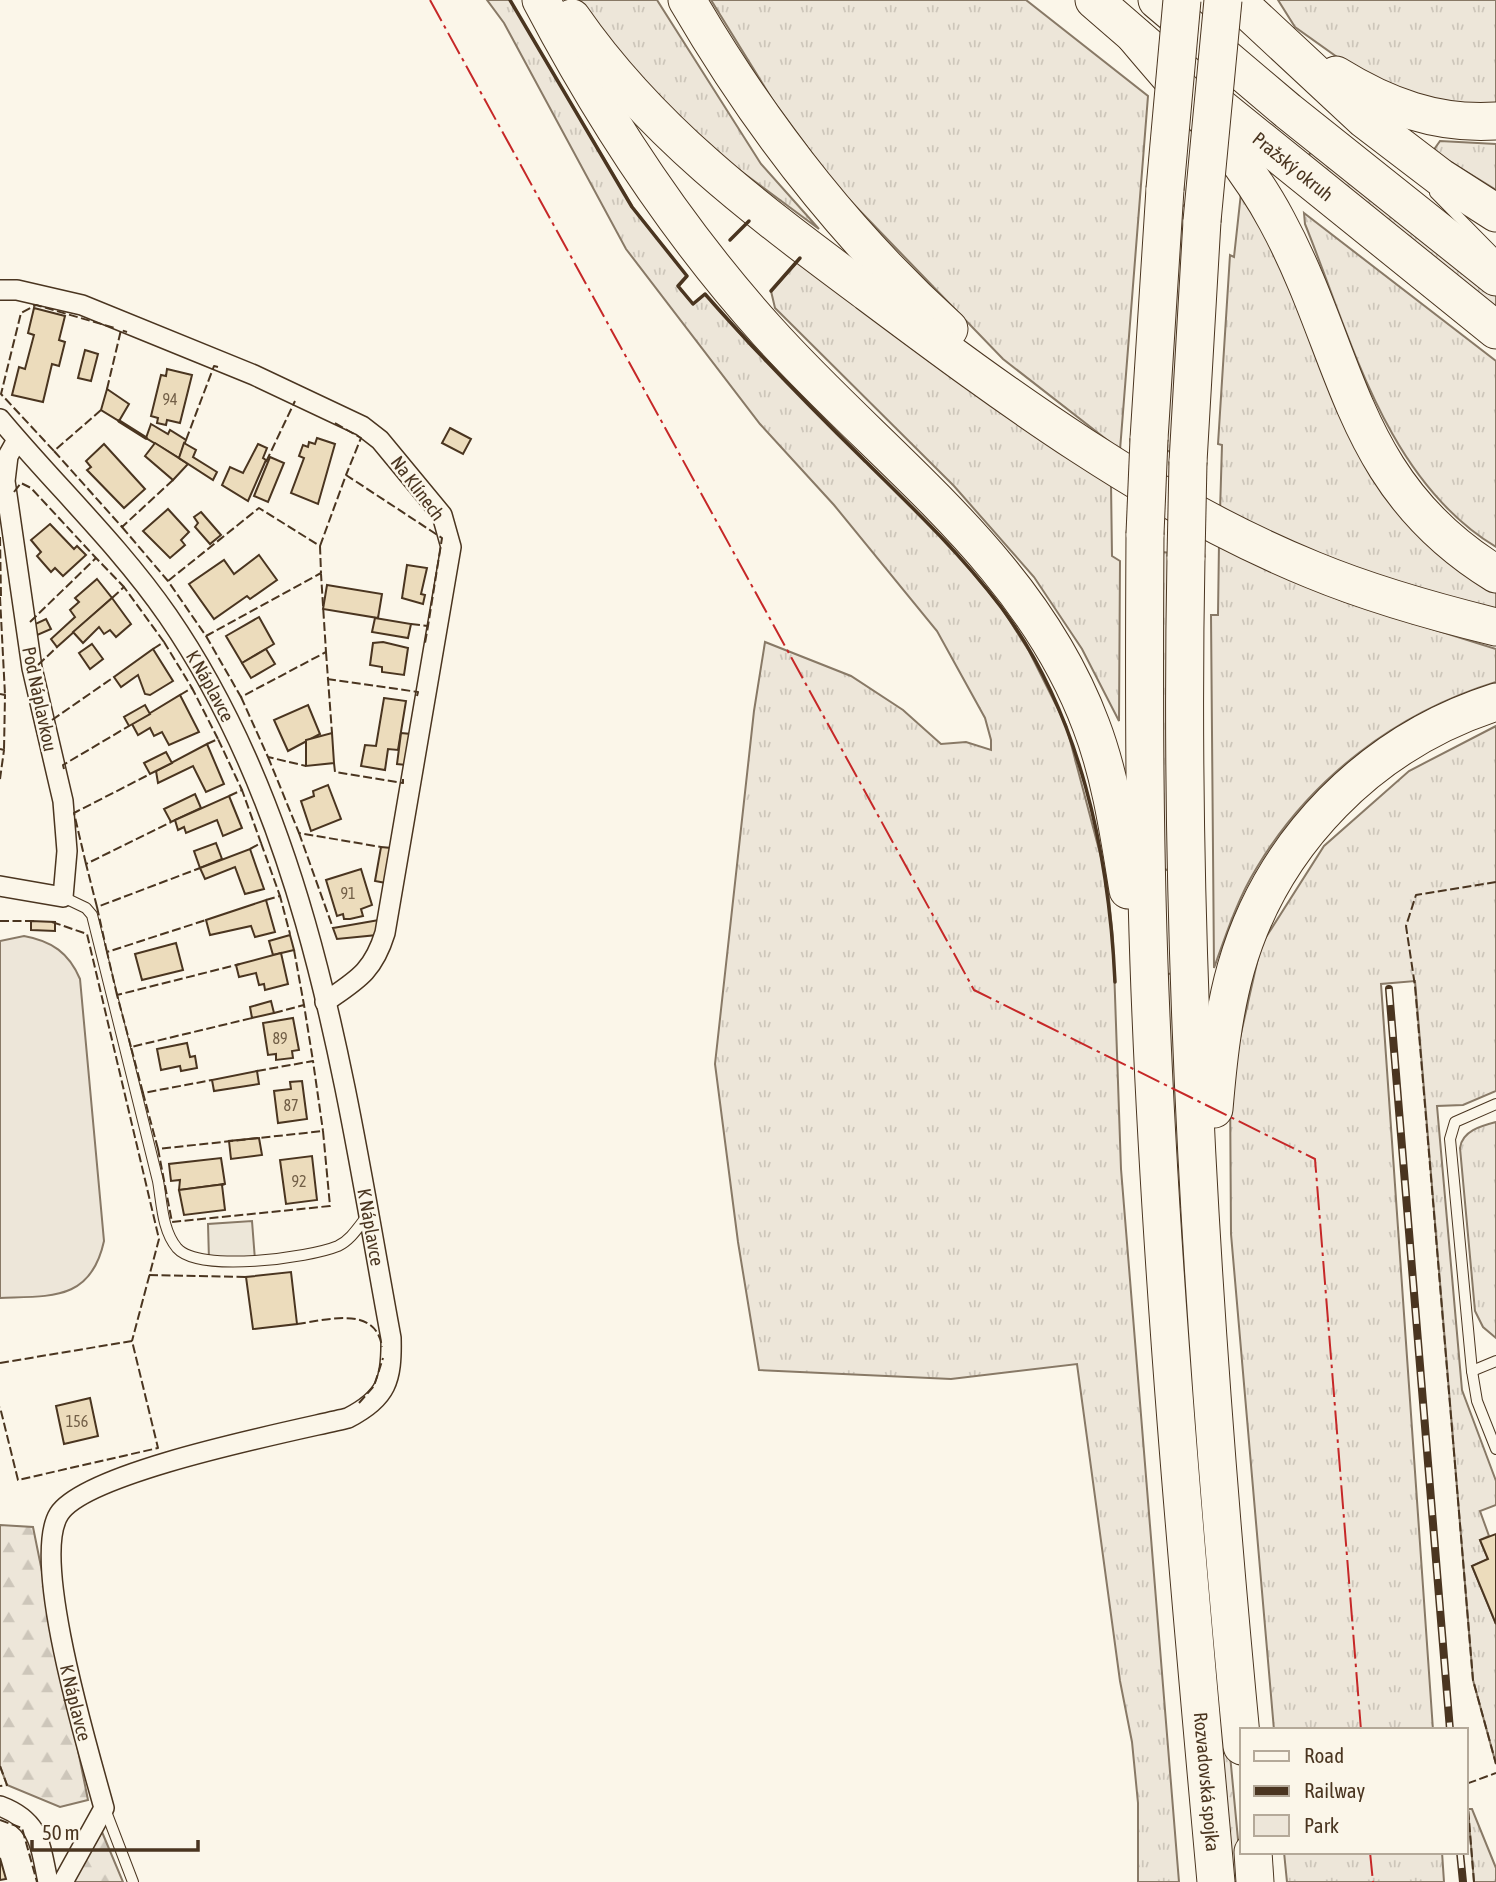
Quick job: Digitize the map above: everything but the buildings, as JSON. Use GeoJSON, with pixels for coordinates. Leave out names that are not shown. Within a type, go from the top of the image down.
{"type":"FeatureCollection","features":[{"type":"Feature","properties":{"kind":"highway"},"geometry":{"type":"LineString","coordinates":[[541,0],[598,105],[698,250],[770,334],[974,540],[1020,593],[1066,667],[1092,726],[1115,813],[1154,1078],[1194,1404]]}},
{"type":"Feature","properties":{"kind":"highway"},"geometry":{"type":"LineString","coordinates":[[559,0],[611,72],[683,147],[729,188],[996,388],[1201,517],[1314,571],[1496,627]]}},
{"type":"Feature","properties":{"kind":"highway"},"geometry":{"type":"LineString","coordinates":[[687,0],[767,126],[872,252],[978,354],[1117,466]]}},
{"type":"Feature","properties":{"kind":"highway","name":"Pražský okruh"},"geometry":{"type":"LineString","coordinates":[[1094,0],[1331,199],[1496,330]]}},
{"type":"Feature","properties":{"kind":"highway"},"geometry":{"type":"LineString","coordinates":[[1157,0],[1288,111],[1496,277]]}},
{"type":"Feature","properties":{"kind":"highway"},"geometry":{"type":"LineString","coordinates":[[1154,1078],[1144,776],[1146,534],[1149,439],[1165,189],[1182,0]]}},
{"type":"Feature","properties":{"kind":"highway"},"geometry":{"type":"LineString","coordinates":[[1204,1254],[1186,877],[1188,462],[1202,221],[1215,78],[1237,4]]}},
{"type":"Feature","properties":{"kind":"highway"},"geometry":{"type":"LineString","coordinates":[[1237,4],[1364,119],[1440,177],[1496,213]]}},
{"type":"Feature","properties":{"kind":"highway"},"geometry":{"type":"LineString","coordinates":[[1237,4],[1337,76],[1390,104],[1440,119],[1496,121]]}},
{"type":"Feature","properties":{"kind":"highway"},"geometry":{"type":"LineString","coordinates":[[1135,36],[1241,164],[1267,203],[1291,249],[1350,400],[1391,475],[1438,531],[1496,574]]}},
{"type":"Feature","properties":{"kind":"highway"},"geometry":{"type":"LineString","coordinates":[[1194,1404],[1217,1069],[1236,967],[1267,892],[1302,836],[1359,778],[1409,741],[1460,715],[1496,702]]}},
{"type":"Feature","properties":{"kind":"highway","name":"Rozvadovská spojka"},"geometry":{"type":"LineString","coordinates":[[1194,1404],[1235,1671],[1240,1728]]}},
{"type":"Feature","properties":{"kind":"highway","name":"Rozvadovská spojka"},"geometry":{"type":"LineString","coordinates":[[1194,1404],[1198,1682],[1216,1882]]}},
{"type":"Feature","properties":{"kind":"highway","name":"Rozvadovská spojka"},"geometry":{"type":"LineString","coordinates":[[1252,1854],[1255,1882]]}},
{"type":"Feature","properties":{"kind":"street","name":"Na Klínech"},"geometry":{"type":"LineString","coordinates":[[0,290],[17,290],[82,305],[254,374],[362,426],[380,440],[442,515],[451,547],[385,933],[379,955],[365,975],[325,1002]]}},
{"type":"Feature","properties":{"kind":"street","name":"K Náplavce"},"geometry":{"type":"LineString","coordinates":[[0,419],[151,592],[213,689],[278,830],[306,916],[369,1214],[391,1338],[392,1357],[384,1390],[372,1406],[348,1418],[144,1469],[73,1500],[59,1513],[52,1531],[50,1569],[74,1694],[104,1808]]}},
{"type":"Feature","properties":{"kind":"street","name":"Pod Náplavkou"},"geometry":{"type":"LineString","coordinates":[[18,440],[8,456],[5,481],[28,645],[63,801],[68,851],[63,897]]}},
{"type":"Feature","properties":{"kind":"street"},"geometry":{"type":"LineString","coordinates":[[0,886],[63,897]]}},
{"type":"Feature","properties":{"kind":"street"},"geometry":{"type":"LineString","coordinates":[[0,1806],[19,1813],[31,1825],[40,1840],[48,1882]]}},
{"type":"Feature","properties":{"kind":"street"},"geometry":{"type":"LineString","coordinates":[[63,1882],[104,1808]]}},
{"type":"Feature","properties":{"kind":"lane"},"geometry":{"type":"LineString","coordinates":[[1364,119],[1415,172]]}},
{"type":"Feature","properties":{"kind":"lane"},"geometry":{"type":"LineString","coordinates":[[1424,181],[1496,255]]}},
{"type":"Feature","properties":{"kind":"lane"},"geometry":{"type":"LineString","coordinates":[[63,897],[86,908],[92,915],[155,1168],[165,1222],[178,1248],[187,1256],[202,1260],[255,1260],[316,1254],[341,1244],[369,1214]]}},
{"type":"Feature","properties":{"kind":"lane"},"geometry":{"type":"LineString","coordinates":[[1496,1104],[1462,1119],[1450,1129],[1472,1371],[1477,1401],[1496,1449]]}},
{"type":"Feature","properties":{"kind":"lane"},"geometry":{"type":"LineString","coordinates":[[1472,1371],[1496,1361]]}},
{"type":"Feature","properties":{"kind":"lane"},"geometry":{"type":"LineString","coordinates":[[104,1808],[133,1882]]}},
{"type":"Feature","properties":{"kind":"green space"},"geometry":{"type":"Polygon","coordinates":[[[487,0],[510,0],[632,206],[687,276],[678,287],[693,304],[705,294],[751,346],[949,544],[1001,607],[1029,651],[1066,725],[1107,880],[1113,938],[1121,1169],[1179,1882],[1138,1882],[1138,1803],[1132,1742],[1120,1681],[1077,1364],[951,1379],[759,1370],[738,1242],[715,1064],[754,711],[765,642],[851,676],[903,710],[941,744],[966,742],[991,750],[985,718],[937,631],[834,505],[760,424],[626,249],[504,23],[487,0]]]}},
{"type":"Feature","properties":{"kind":"green space"},"geometry":{"type":"Polygon","coordinates":[[[573,0],[657,0],[761,164],[819,229],[723,158],[660,103],[583,16],[573,0]]]}},
{"type":"Feature","properties":{"kind":"green space"},"geometry":{"type":"Polygon","coordinates":[[[711,0],[1026,0],[1148,96],[1120,450],[1003,359],[836,186],[772,99],[711,0]]]}},
{"type":"Feature","properties":{"kind":"green space"},"geometry":{"type":"Polygon","coordinates":[[[1278,0],[1496,0],[1496,111],[1450,111],[1361,74],[1295,27],[1278,0]]]}},
{"type":"Feature","properties":{"kind":"green space"},"geometry":{"type":"Polygon","coordinates":[[[1440,141],[1496,144],[1496,190],[1433,151],[1440,141]]]}},
{"type":"Feature","properties":{"kind":"green space"},"geometry":{"type":"Polygon","coordinates":[[[1312,152],[1496,295],[1496,309],[1306,157],[1312,152]]]}},
{"type":"Feature","properties":{"kind":"green space"},"geometry":{"type":"Polygon","coordinates":[[[1241,193],[1275,233],[1329,371],[1496,584],[1496,619],[1397,588],[1220,512],[1222,445],[1218,444],[1230,255],[1234,257],[1241,193]]]}},
{"type":"Feature","properties":{"kind":"green space"},"geometry":{"type":"Polygon","coordinates":[[[1179,202],[1190,211],[1175,454],[1166,450],[1179,202]]]}},
{"type":"Feature","properties":{"kind":"green space"},"geometry":{"type":"Polygon","coordinates":[[[1304,213],[1496,361],[1496,547],[1458,519],[1426,484],[1399,445],[1356,358],[1305,224],[1304,213]]]}},
{"type":"Feature","properties":{"kind":"green space"},"geometry":{"type":"Polygon","coordinates":[[[801,258],[1111,483],[1112,556],[1120,561],[1119,721],[1082,649],[1034,577],[954,486],[775,308],[771,291],[801,258]]]}},
{"type":"Feature","properties":{"kind":"green space"},"geometry":{"type":"Polygon","coordinates":[[[1219,543],[1343,601],[1496,649],[1496,682],[1459,695],[1390,731],[1329,778],[1302,806],[1256,869],[1238,905],[1214,968],[1211,615],[1218,615],[1219,543]]]}},
{"type":"Feature","properties":{"kind":"green space"},"geometry":{"type":"Polygon","coordinates":[[[1161,552],[1172,553],[1172,872],[1162,868],[1161,552]]]}},
{"type":"Feature","properties":{"kind":"green space"},"geometry":{"type":"Polygon","coordinates":[[[1496,726],[1496,1091],[1463,1105],[1437,1106],[1462,1390],[1496,1481],[1496,1505],[1480,1511],[1489,1536],[1480,1540],[1488,1559],[1472,1566],[1496,1624],[1496,1764],[1473,1680],[1415,981],[1381,984],[1433,1728],[1274,1728],[1231,1234],[1230,1082],[1261,945],[1324,846],[1409,771],[1496,726]]]}},
{"type":"Feature","properties":{"kind":"green space"},"geometry":{"type":"Polygon","coordinates":[[[24,936],[43,941],[65,955],[80,979],[104,1241],[98,1261],[79,1285],[52,1295],[0,1298],[0,941],[24,936]]]}},
{"type":"Feature","properties":{"kind":"green space"},"geometry":{"type":"Polygon","coordinates":[[[1172,973],[1186,1207],[1178,1207],[1165,975],[1172,973]]]}},
{"type":"Feature","properties":{"kind":"green space"},"geometry":{"type":"Polygon","coordinates":[[[1496,1122],[1496,1338],[1483,1327],[1475,1311],[1460,1148],[1468,1133],[1496,1122]]]}},
{"type":"Feature","properties":{"kind":"green space"},"geometry":{"type":"Polygon","coordinates":[[[0,1525],[33,1527],[88,1800],[60,1807],[7,1785],[0,1766],[0,1525]]]}},
{"type":"Feature","properties":{"kind":"green space"},"geometry":{"type":"Polygon","coordinates":[[[1216,1606],[1242,1882],[1231,1882],[1207,1607],[1216,1606]]]}},
{"type":"Feature","properties":{"kind":"green space"},"geometry":{"type":"Polygon","coordinates":[[[1468,1809],[1472,1809],[1496,1868],[1496,1882],[1474,1882],[1468,1809]]]}},
{"type":"Feature","properties":{"kind":"green space"},"geometry":{"type":"Polygon","coordinates":[[[102,1832],[123,1882],[71,1882],[102,1832]]]}},
{"type":"Feature","properties":{"kind":"green space"},"geometry":{"type":"Polygon","coordinates":[[[1284,1854],[1442,1854],[1444,1882],[1287,1882],[1284,1854]]]}},
{"type":"Feature","properties":{"kind":"shaded area"},"geometry":{"type":"Polygon","coordinates":[[[252,1221],[255,1260],[209,1260],[208,1224],[252,1221]]]}},
{"type":"Feature","properties":{"kind":"railway"},"geometry":{"type":"LineString","coordinates":[[1389,989],[1450,1728]]}},
{"type":"Feature","properties":{"kind":"railway"},"geometry":{"type":"LineString","coordinates":[[1460,1854],[1463,1882]]}},
{"type":"Feature","properties":{"kind":"fence"},"geometry":{"type":"LineString","coordinates":[[101,410],[54,451],[1,394],[21,313],[36,305],[115,328]]}},
{"type":"Feature","properties":{"kind":"fence"},"geometry":{"type":"LineString","coordinates":[[107,389],[121,330],[127,332]]}},
{"type":"Feature","properties":{"kind":"fence"},"geometry":{"type":"LineString","coordinates":[[186,440],[214,366],[218,367]]}},
{"type":"Feature","properties":{"kind":"fence"},"geometry":{"type":"LineString","coordinates":[[266,462],[295,401]]}},
{"type":"Feature","properties":{"kind":"fence"},"geometry":{"type":"LineString","coordinates":[[335,423],[361,438],[346,475]]}},
{"type":"Feature","properties":{"kind":"fence"},"geometry":{"type":"LineString","coordinates":[[54,451],[122,527],[173,480]]}},
{"type":"Feature","properties":{"kind":"fence"},"geometry":{"type":"LineString","coordinates":[[320,546],[346,475],[442,538],[428,626]]}},
{"type":"Feature","properties":{"kind":"fence"},"geometry":{"type":"LineString","coordinates":[[14,492],[21,483],[31,488],[96,558]]}},
{"type":"Feature","properties":{"kind":"fence"},"geometry":{"type":"LineString","coordinates":[[122,527],[168,581],[206,636],[321,573],[320,546],[259,508],[168,581]]}},
{"type":"Feature","properties":{"kind":"fence"},"geometry":{"type":"LineString","coordinates":[[0,537],[1,597]]}},
{"type":"Feature","properties":{"kind":"fence"},"geometry":{"type":"LineString","coordinates":[[30,622],[96,558],[124,587]]}},
{"type":"Feature","properties":{"kind":"fence"},"geometry":{"type":"LineString","coordinates":[[206,636],[241,697],[326,652],[321,574]]}},
{"type":"Feature","properties":{"kind":"fence"},"geometry":{"type":"LineString","coordinates":[[112,598],[124,587],[164,642]]}},
{"type":"Feature","properties":{"kind":"fence"},"geometry":{"type":"LineString","coordinates":[[0,597],[5,695]]}},
{"type":"Feature","properties":{"kind":"fence"},"geometry":{"type":"LineString","coordinates":[[411,624],[428,626],[425,643]]}},
{"type":"Feature","properties":{"kind":"fence"},"geometry":{"type":"LineString","coordinates":[[153,649],[164,642],[192,688]]}},
{"type":"Feature","properties":{"kind":"fence"},"geometry":{"type":"LineString","coordinates":[[38,665],[57,647]]}},
{"type":"Feature","properties":{"kind":"fence"},"geometry":{"type":"LineString","coordinates":[[326,652],[332,733]]}},
{"type":"Feature","properties":{"kind":"fence"},"geometry":{"type":"LineString","coordinates":[[52,720],[114,677]]}},
{"type":"Feature","properties":{"kind":"fence"},"geometry":{"type":"LineString","coordinates":[[327,679],[418,692],[417,696]]}},
{"type":"Feature","properties":{"kind":"fence"},"geometry":{"type":"LineString","coordinates":[[180,695],[192,688],[218,739]]}},
{"type":"Feature","properties":{"kind":"fence"},"geometry":{"type":"LineString","coordinates":[[0,694],[5,695],[4,750]]}},
{"type":"Feature","properties":{"kind":"fence"},"geometry":{"type":"LineString","coordinates":[[241,697],[268,757],[306,766]]}},
{"type":"Feature","properties":{"kind":"fence"},"geometry":{"type":"LineString","coordinates":[[64,769],[63,765],[129,726]]}},
{"type":"Feature","properties":{"kind":"fence"},"geometry":{"type":"LineString","coordinates":[[207,744],[218,739],[242,790]]}},
{"type":"Feature","properties":{"kind":"fence"},"geometry":{"type":"LineString","coordinates":[[0,749],[4,750],[0,779]]}},
{"type":"Feature","properties":{"kind":"fence"},"geometry":{"type":"LineString","coordinates":[[268,757],[299,833],[381,847]]}},
{"type":"Feature","properties":{"kind":"fence"},"geometry":{"type":"LineString","coordinates":[[334,763],[335,772],[403,783],[403,779]]}},
{"type":"Feature","properties":{"kind":"fence"},"geometry":{"type":"LineString","coordinates":[[86,864],[74,813],[150,774]]}},
{"type":"Feature","properties":{"kind":"fence"},"geometry":{"type":"LineString","coordinates":[[229,796],[242,790],[261,843]]}},
{"type":"Feature","properties":{"kind":"fence"},"geometry":{"type":"LineString","coordinates":[[97,907],[86,864],[171,822]]}},
{"type":"Feature","properties":{"kind":"fence"},"geometry":{"type":"LineString","coordinates":[[299,833],[333,928]]}},
{"type":"Feature","properties":{"kind":"fence"},"geometry":{"type":"LineString","coordinates":[[250,849],[261,843],[280,896]]}},
{"type":"Feature","properties":{"kind":"fence"},"geometry":{"type":"LineString","coordinates":[[107,952],[97,907],[200,868]]}},
{"type":"Feature","properties":{"kind":"fence"},"geometry":{"type":"LineString","coordinates":[[1496,882],[1416,895],[1406,926],[1415,986],[1473,1680],[1496,1764]]}},
{"type":"Feature","properties":{"kind":"fence"},"geometry":{"type":"LineString","coordinates":[[266,900],[280,896],[290,934]]}},
{"type":"Feature","properties":{"kind":"fence"},"geometry":{"type":"LineString","coordinates":[[117,995],[107,952],[206,920]]}},
{"type":"Feature","properties":{"kind":"fence"},"geometry":{"type":"LineString","coordinates":[[0,921],[35,921]]}},
{"type":"Feature","properties":{"kind":"fence"},"geometry":{"type":"LineString","coordinates":[[52,922],[87,934],[159,1239],[132,1341]]}},
{"type":"Feature","properties":{"kind":"fence"},"geometry":{"type":"LineString","coordinates":[[294,950],[304,1005]]}},
{"type":"Feature","properties":{"kind":"fence"},"geometry":{"type":"LineString","coordinates":[[131,1047],[117,995],[240,964]]}},
{"type":"Feature","properties":{"kind":"fence"},"geometry":{"type":"LineString","coordinates":[[274,1013],[304,1005],[313,1061]]}},
{"type":"Feature","properties":{"kind":"fence"},"geometry":{"type":"LineString","coordinates":[[143,1093],[131,1047],[252,1018]]}},
{"type":"Feature","properties":{"kind":"fence"},"geometry":{"type":"LineString","coordinates":[[257,1071],[313,1061],[323,1131]]}},
{"type":"Feature","properties":{"kind":"fence"},"geometry":{"type":"LineString","coordinates":[[158,1149],[143,1093],[212,1080]]}},
{"type":"Feature","properties":{"kind":"fence"},"geometry":{"type":"LineString","coordinates":[[323,1131],[330,1206],[172,1222],[158,1149],[323,1131]]}},
{"type":"Feature","properties":{"kind":"fence"},"geometry":{"type":"LineString","coordinates":[[149,1275],[246,1277]]}},
{"type":"Feature","properties":{"kind":"fence"},"geometry":{"type":"LineString","coordinates":[[297,1324],[335,1318],[360,1320],[370,1325],[378,1334],[382,1347]]}},
{"type":"Feature","properties":{"kind":"fence"},"geometry":{"type":"LineString","coordinates":[[0,1363],[132,1341],[158,1448],[18,1480],[0,1407]]}},
{"type":"Feature","properties":{"kind":"fence"},"geometry":{"type":"LineString","coordinates":[[359,1403],[374,1386],[383,1358]]}},
{"type":"Feature","properties":{"kind":"fence"},"geometry":{"type":"LineString","coordinates":[[0,1766],[7,1785],[0,1786]]}},
{"type":"Feature","properties":{"kind":"fence"},"geometry":{"type":"LineString","coordinates":[[1468,1783],[1496,1773]]}},
{"type":"Feature","properties":{"kind":"fence"},"geometry":{"type":"LineString","coordinates":[[1468,1808],[1474,1882]]}},
{"type":"Feature","properties":{"kind":"fence"},"geometry":{"type":"LineString","coordinates":[[0,1820],[22,1828],[37,1882]]}},
{"type":"Feature","properties":{"kind":"wall"},"geometry":{"type":"LineString","coordinates":[[510,0],[632,207],[687,276],[678,286],[693,304],[705,294],[783,378],[935,530],[1001,607],[1028,648],[1051,692],[1070,738],[1085,786],[1106,884],[1115,982]]}},
{"type":"Feature","properties":{"kind":"wall"},"geometry":{"type":"LineString","coordinates":[[730,240],[749,221]]}},
{"type":"Feature","properties":{"kind":"wall"},"geometry":{"type":"LineString","coordinates":[[771,291],[800,258]]}},
{"type":"Feature","properties":{"kind":"wall"},"geometry":{"type":"LineString","coordinates":[[119,421],[146,438]]}},
{"type":"Feature","properties":{"kind":"power"},"geometry":{"type":"LineString","coordinates":[[430,0],[974,990],[1315,1159],[1361,1728]]}},
{"type":"Feature","properties":{"kind":"power"},"geometry":{"type":"LineString","coordinates":[[1370,1854],[1373,1882]]}}]}
